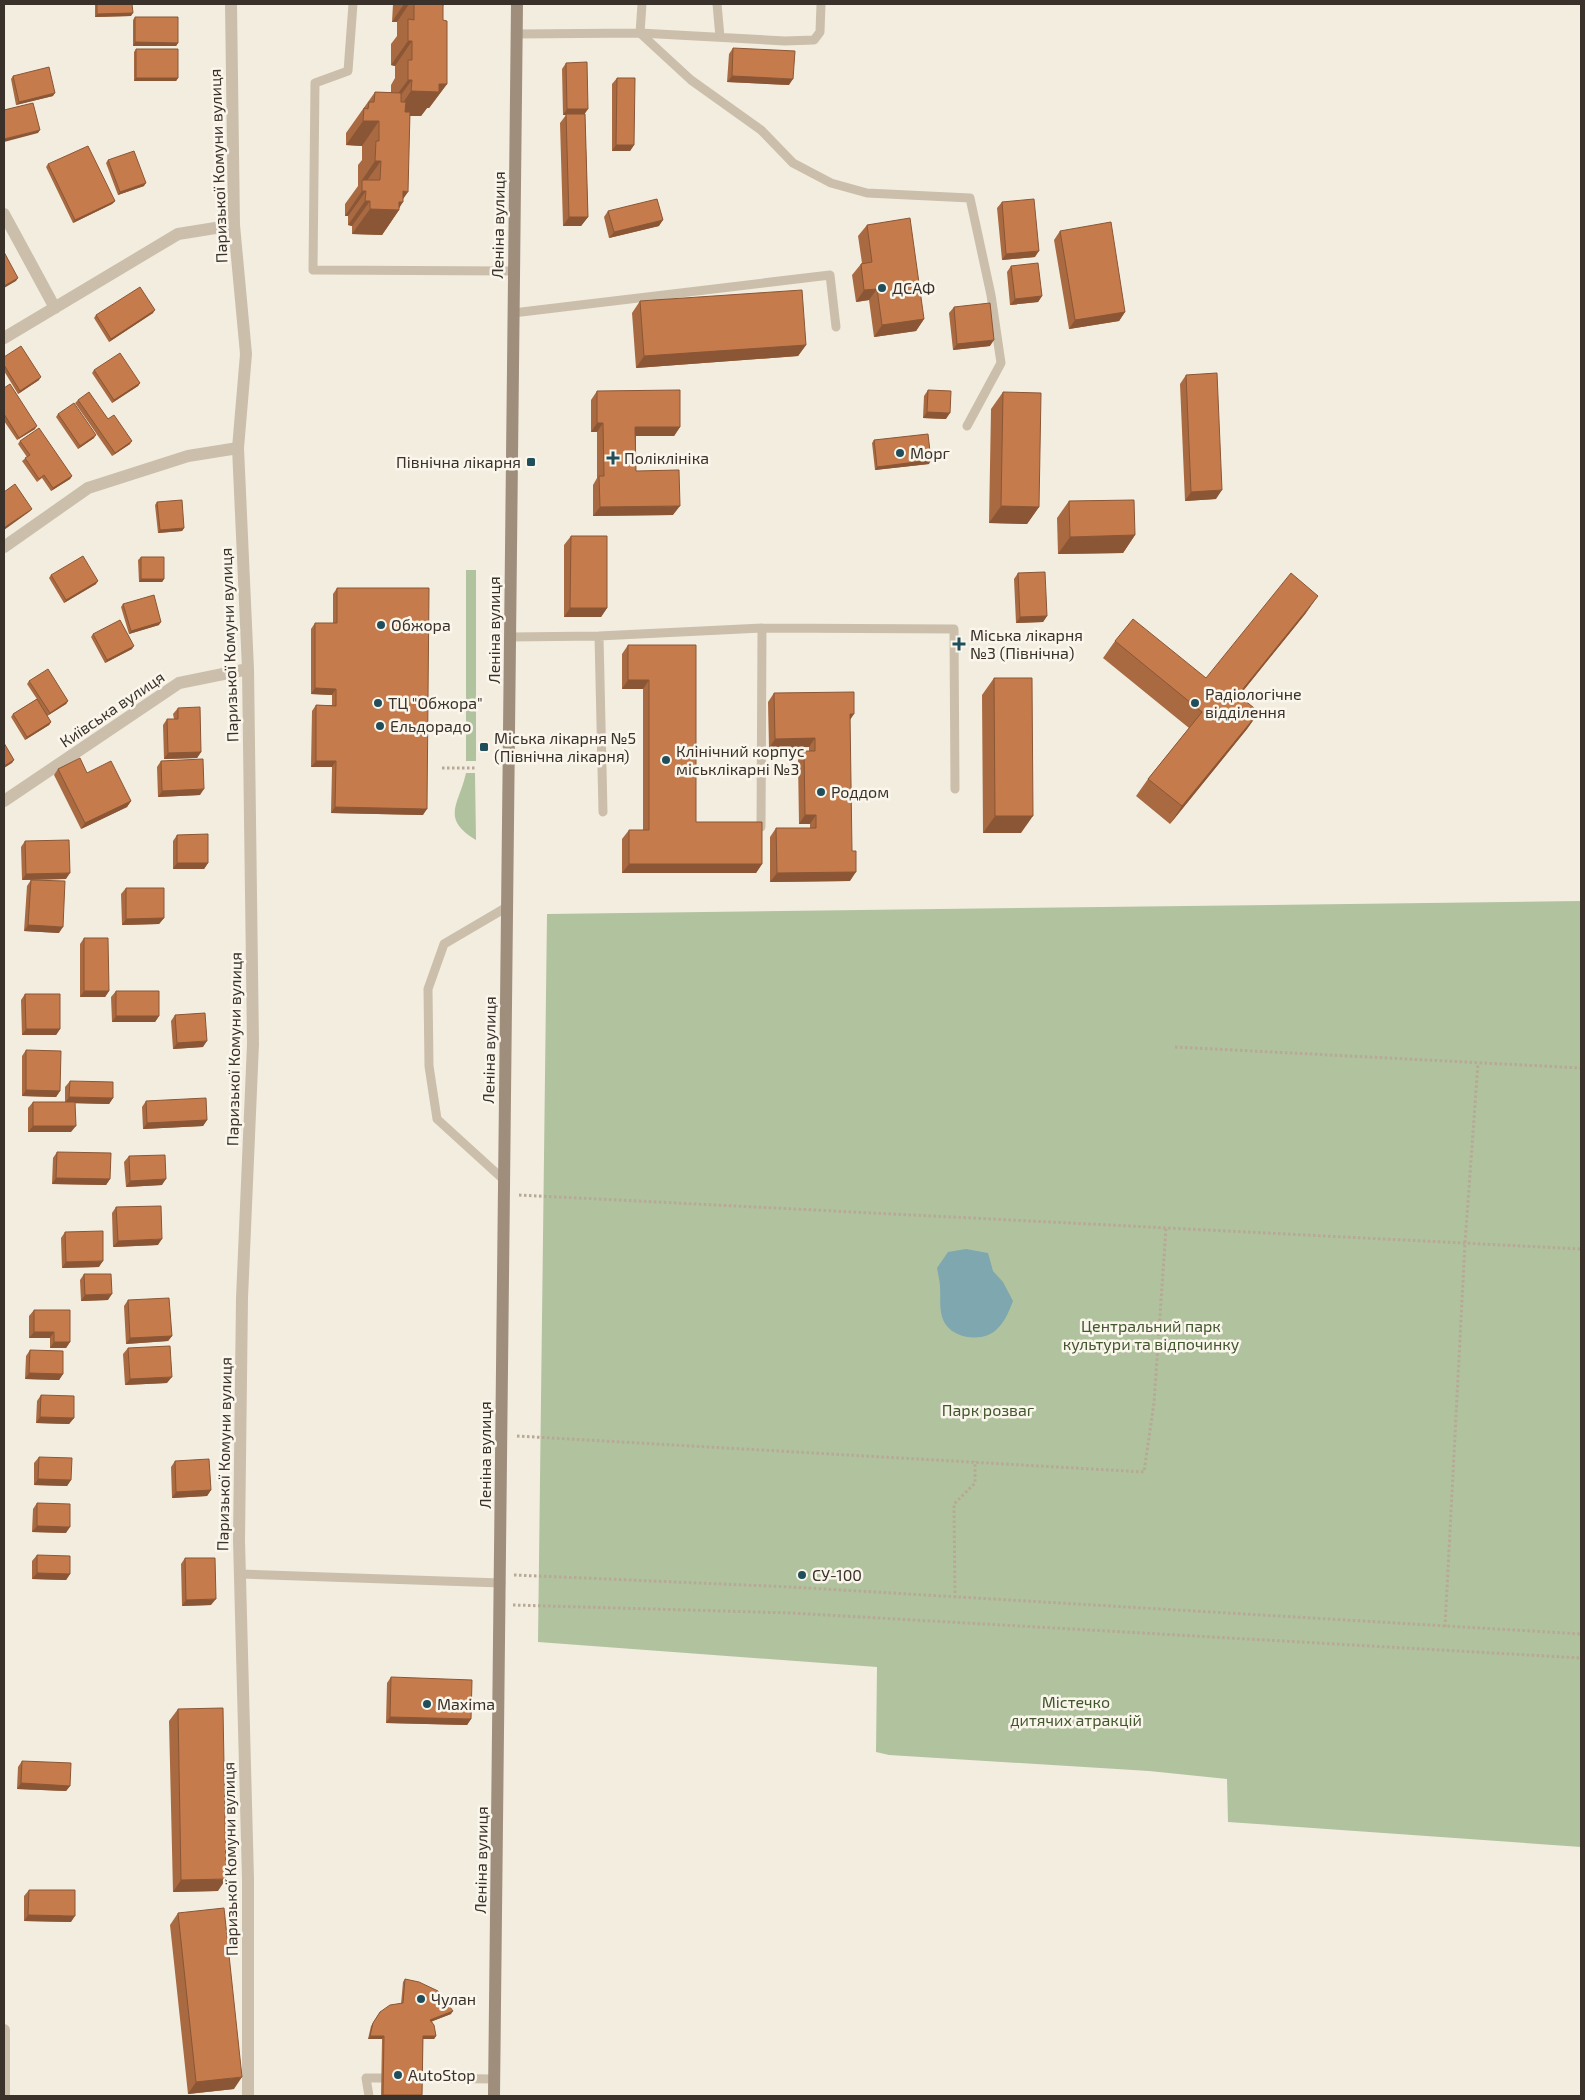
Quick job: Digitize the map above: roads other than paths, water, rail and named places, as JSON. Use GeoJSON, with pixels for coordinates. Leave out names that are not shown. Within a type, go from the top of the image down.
{"type":"FeatureCollection","features":[{"type":"Feature","properties":{"kind":"main road","name":"Леніна вулиця"},"geometry":{"type":"LineString","coordinates":[[494,2096],[518,4]]}},
{"type":"Feature","properties":{"kind":"street","name":"Паризької Комуни вулиця"},"geometry":{"type":"LineString","coordinates":[[231,4],[234,225],[246,354],[238,448],[248,669],[253,1044],[242,1298],[239,1574],[248,1879],[248,2096]]}},
{"type":"Feature","properties":{"kind":"street"},"geometry":{"type":"LineString","coordinates":[[4,214],[55,308]]}},
{"type":"Feature","properties":{"kind":"street"},"geometry":{"type":"LineString","coordinates":[[4,338],[178,234],[234,225]]}},
{"type":"Feature","properties":{"kind":"street"},"geometry":{"type":"LineString","coordinates":[[4,547],[88,488],[188,456],[238,448]]}},
{"type":"Feature","properties":{"kind":"street","name":"Київська вулиця"},"geometry":{"type":"LineString","coordinates":[[4,801],[179,683],[248,669]]}},
{"type":"Feature","properties":{"kind":"street"},"geometry":{"type":"LineString","coordinates":[[4,2030],[4,2096]]}},
{"type":"Feature","properties":{"kind":"lane"},"geometry":{"type":"LineString","coordinates":[[353,4],[348,71],[316,83],[313,270],[514,271]]}},
{"type":"Feature","properties":{"kind":"lane"},"geometry":{"type":"LineString","coordinates":[[640,33],[642,4]]}},
{"type":"Feature","properties":{"kind":"lane"},"geometry":{"type":"LineString","coordinates":[[717,4],[720,37]]}},
{"type":"Feature","properties":{"kind":"lane"},"geometry":{"type":"LineString","coordinates":[[517,34],[640,33],[784,41],[814,40],[820,32],[821,4]]}},
{"type":"Feature","properties":{"kind":"lane"},"geometry":{"type":"LineString","coordinates":[[640,33],[691,80],[761,130],[793,163],[831,183],[867,193],[970,198],[991,295],[1001,363],[968,426]]}},
{"type":"Feature","properties":{"kind":"lane"},"geometry":{"type":"LineString","coordinates":[[513,313],[830,275],[836,327]]}},
{"type":"Feature","properties":{"kind":"lane"},"geometry":{"type":"LineString","coordinates":[[511,637],[600,636],[762,628],[954,629],[955,789]]}},
{"type":"Feature","properties":{"kind":"lane"},"geometry":{"type":"LineString","coordinates":[[761,827],[762,628]]}},
{"type":"Feature","properties":{"kind":"lane"},"geometry":{"type":"LineString","coordinates":[[600,636],[603,812]]}},
{"type":"Feature","properties":{"kind":"lane"},"geometry":{"type":"LineString","coordinates":[[504,1180],[437,1119],[429,1066],[428,989],[444,944],[507,906]]}},
{"type":"Feature","properties":{"kind":"lane"},"geometry":{"type":"LineString","coordinates":[[239,1574],[501,1579]]}},
{"type":"Feature","properties":{"kind":"lane"},"geometry":{"type":"LineString","coordinates":[[369,2096],[366,2078],[494,2078]]}},
{"type":"Feature","properties":{"kind":"water"},"geometry":{"type":"Polygon","coordinates":[[[966,1249],[988,1253],[993,1271],[1003,1282],[1013,1301],[1005,1319],[993,1333],[986,1336],[972,1337],[957,1334],[943,1320],[937,1268],[948,1252],[966,1249]]]}},
{"type":"Feature","properties":{"kind":"place","name":"ДСАФ"},"geometry":{"type":"Point","coordinates":[882,288]}},
{"type":"Feature","properties":{"kind":"place","name":"Морг"},"geometry":{"type":"Point","coordinates":[900,453]}},
{"type":"Feature","properties":{"kind":"place","name":"Поліклініка"},"geometry":{"type":"Point","coordinates":[613,458]}},
{"type":"Feature","properties":{"kind":"place","name":"Північна лікарня"},"geometry":{"type":"Point","coordinates":[531,462]}},
{"type":"Feature","properties":{"kind":"place","name":"Обжора"},"geometry":{"type":"Point","coordinates":[381,625]}},
{"type":"Feature","properties":{"kind":"place","name":"Міська лікарня №3 (Північна)"},"geometry":{"type":"Point","coordinates":[959,644]}},
{"type":"Feature","properties":{"kind":"place","name":"ТЦ \"Обжора\""},"geometry":{"type":"Point","coordinates":[378,703]}},
{"type":"Feature","properties":{"kind":"place","name":"Радіологічне відділення"},"geometry":{"type":"Point","coordinates":[1195,703]}},
{"type":"Feature","properties":{"kind":"place","name":"Ельдорадо"},"geometry":{"type":"Point","coordinates":[380,726]}},
{"type":"Feature","properties":{"kind":"place","name":"Міська лікарня №5 (Північна лікарня)"},"geometry":{"type":"Point","coordinates":[484,747]}},
{"type":"Feature","properties":{"kind":"place","name":"Клінічний корпус міськлікарні №3"},"geometry":{"type":"Point","coordinates":[666,760]}},
{"type":"Feature","properties":{"kind":"place","name":"Роддом"},"geometry":{"type":"Point","coordinates":[821,792]}},
{"type":"Feature","properties":{"kind":"place","name":"СУ-100"},"geometry":{"type":"Point","coordinates":[802,1575]}},
{"type":"Feature","properties":{"kind":"place","name":"Maxima"},"geometry":{"type":"Point","coordinates":[427,1704]}},
{"type":"Feature","properties":{"kind":"place","name":"Чулан"},"geometry":{"type":"Point","coordinates":[421,1999]}},
{"type":"Feature","properties":{"kind":"place","name":"AutoStop"},"geometry":{"type":"Point","coordinates":[398,2075]}},
{"type":"Feature","properties":{"kind":"park label","name":"Центральний парк культури та відпочинку"},"geometry":{"type":"Point","coordinates":[1151,1335]}},
{"type":"Feature","properties":{"kind":"park label","name":"Парк розваг"},"geometry":{"type":"Point","coordinates":[988,1410]}},
{"type":"Feature","properties":{"kind":"park label","name":"Містечко дитячих атракцій"},"geometry":{"type":"Point","coordinates":[1076,1711]}}]}
